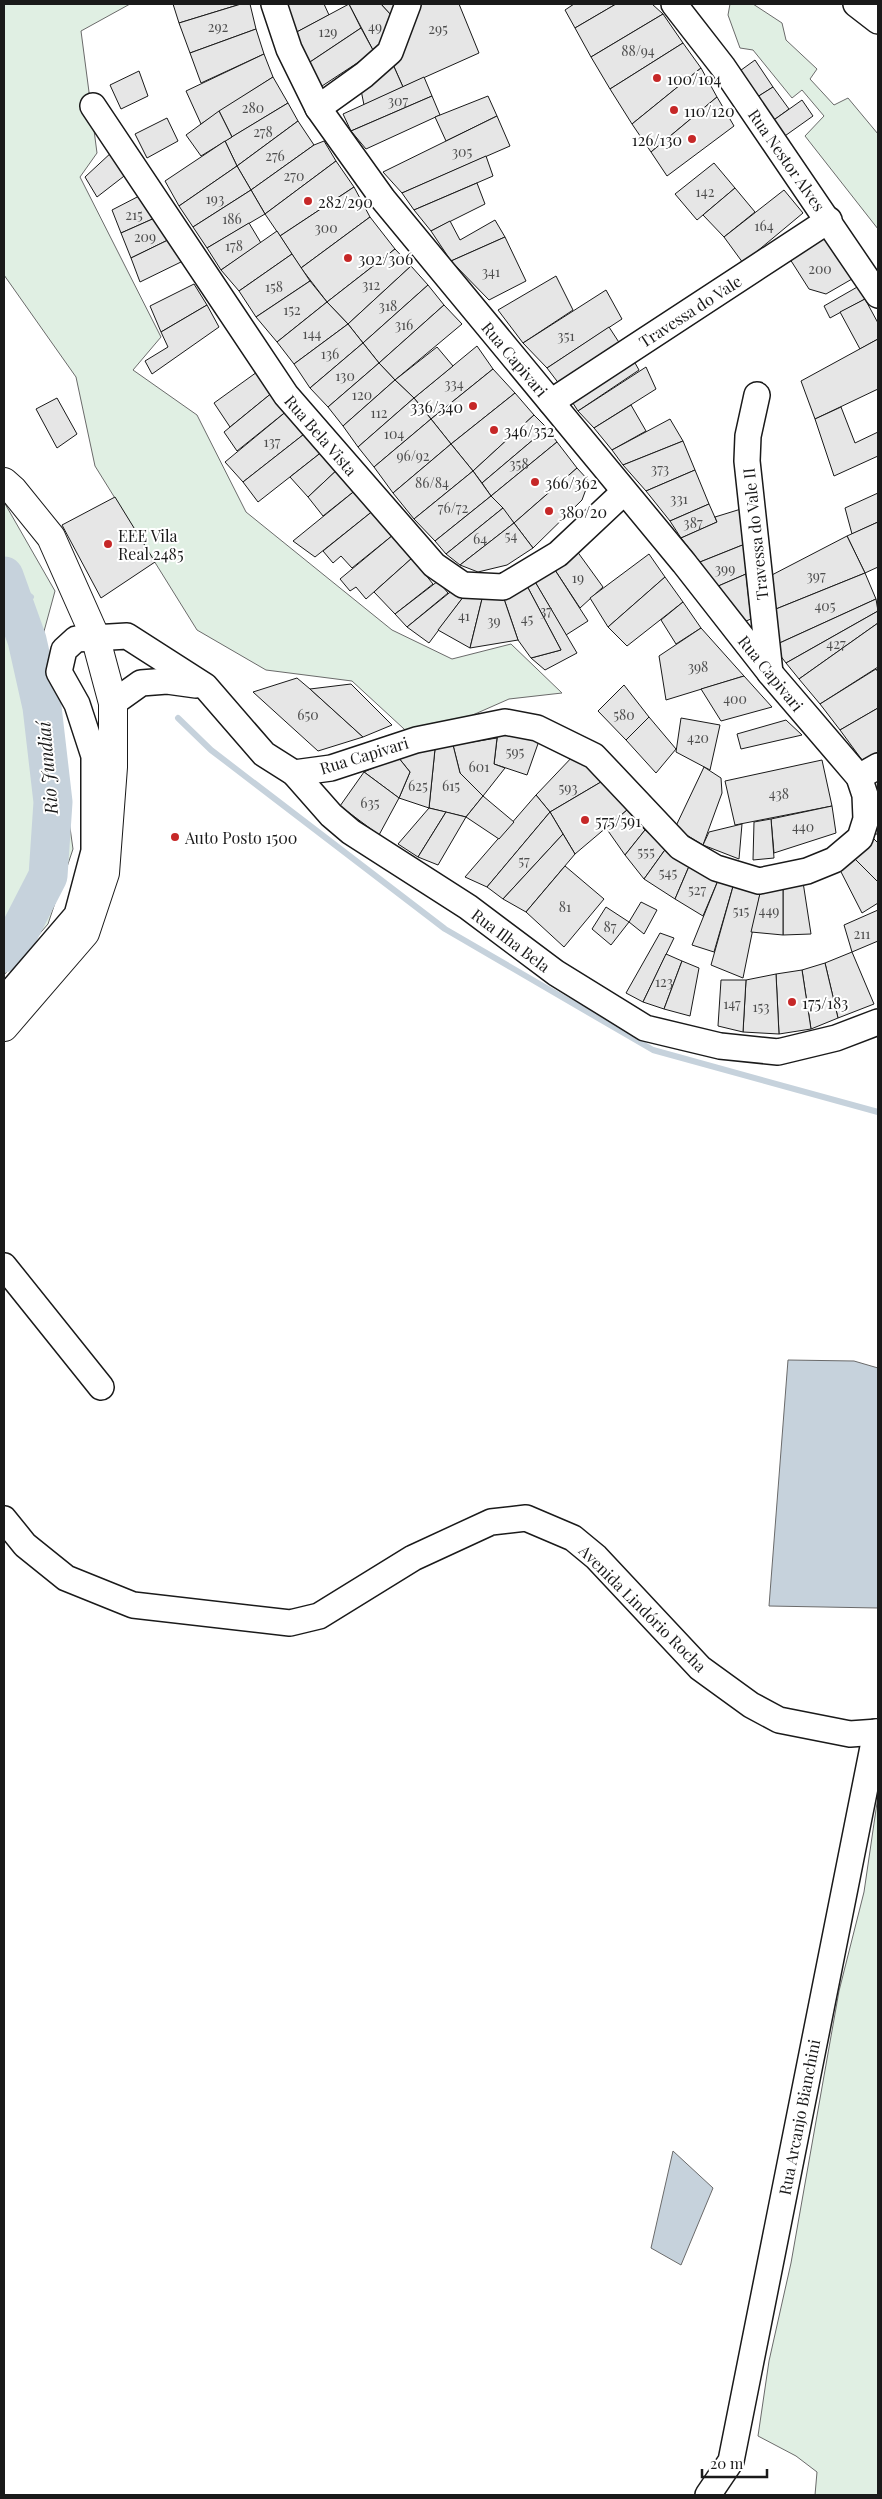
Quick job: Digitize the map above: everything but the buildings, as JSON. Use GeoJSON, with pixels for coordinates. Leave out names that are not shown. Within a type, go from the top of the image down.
{"type":"FeatureCollection","features":[{"type":"Feature","properties":{"kind":"main road"},"geometry":{"type":"LineString","coordinates":[[4,482],[13,490],[50,537],[96,636],[113,703],[113,767],[105,873],[85,933],[4,1027]]}},
{"type":"Feature","properties":{"kind":"street","name":"Rua Capivari"},"geometry":{"type":"LineString","coordinates":[[274,4],[289,49],[318,108],[383,199],[684,563],[770,673],[869,772],[865,795],[866,819],[860,838],[834,860],[807,871],[759,881],[716,868],[680,847],[594,756],[537,728],[505,722],[416,740],[331,768],[294,772]]}},
{"type":"Feature","properties":{"kind":"street"},"geometry":{"type":"LineString","coordinates":[[318,108],[364,75],[390,52],[408,4]]}},
{"type":"Feature","properties":{"kind":"street","name":"Rua Nestor Alves"},"geometry":{"type":"LineString","coordinates":[[674,4],[723,67],[878,295]]}},
{"type":"Feature","properties":{"kind":"street"},"geometry":{"type":"LineString","coordinates":[[856,4],[878,21]]}},
{"type":"Feature","properties":{"kind":"street","name":"Rua Bela Vista"},"geometry":{"type":"LineString","coordinates":[[93,106],[286,395],[434,565],[463,585],[503,587],[558,554],[624,492]]}},
{"type":"Feature","properties":{"kind":"street","name":"Travessa do Vale"},"geometry":{"type":"LineString","coordinates":[[551,402],[828,220]]}},
{"type":"Feature","properties":{"kind":"street","name":"Travessa do Vale II"},"geometry":{"type":"LineString","coordinates":[[757,395],[748,436],[746,461],[770,673]]}},
{"type":"Feature","properties":{"kind":"street","name":"Rua Ilha Bela"},"geometry":{"type":"LineString","coordinates":[[4,1000],[77,915],[94,851],[94,756],[77,704],[59,672],[64,650],[76,639],[96,636],[127,636],[158,658],[206,686],[264,754],[294,772],[331,815],[350,832],[468,907],[556,973],[645,1028],[720,1046],[778,1052],[836,1038],[878,1022]]}},
{"type":"Feature","properties":{"kind":"street"},"geometry":{"type":"LineString","coordinates":[[132,640],[141,683]]}},
{"type":"Feature","properties":{"kind":"street"},"geometry":{"type":"LineString","coordinates":[[113,703],[141,683],[167,681],[206,686]]}},
{"type":"Feature","properties":{"kind":"street"},"geometry":{"type":"LineString","coordinates":[[4,1266],[100,1387]]}},
{"type":"Feature","properties":{"kind":"street","name":"Avenida Lindório Rocha"},"geometry":{"type":"LineString","coordinates":[[4,1519],[25,1545],[66,1578],[133,1604],[290,1623],[319,1616],[413,1558],[491,1522],[526,1518],[573,1538],[596,1557],[700,1668],[751,1705],[779,1720],[850,1734],[877,1732]]}},
{"type":"Feature","properties":{"kind":"street","name":"Rua Arcanjo Bianchini"},"geometry":{"type":"LineString","coordinates":[[708,2495],[731,2461],[877,1732]]}},
{"type":"Feature","properties":{"kind":"green space"},"geometry":{"type":"Polygon","coordinates":[[[4,4],[130,4],[81,31],[97,153],[80,177],[161,337],[133,370],[197,415],[246,512],[392,630],[452,659],[511,644],[562,693],[509,699],[416,740],[352,681],[266,670],[197,630],[95,466],[76,377],[4,275],[4,4]]]}},
{"type":"Feature","properties":{"kind":"green space"},"geometry":{"type":"Polygon","coordinates":[[[730,4],[753,4],[782,23],[786,40],[817,69],[810,79],[834,105],[848,98],[878,134],[878,229],[805,136],[824,116],[802,90],[792,98],[753,50],[740,48],[728,15],[730,4]]]}},
{"type":"Feature","properties":{"kind":"green space"},"geometry":{"type":"Polygon","coordinates":[[[4,502],[55,591],[43,635],[73,849],[48,924],[4,975],[4,502]]]}},
{"type":"Feature","properties":{"kind":"green space"},"geometry":{"type":"Polygon","coordinates":[[[878,1796],[878,2495],[815,2495],[817,2472],[796,2456],[758,2436],[769,2361],[791,2263],[839,1991],[864,1892],[878,1796]]]}},
{"type":"Feature","properties":{"kind":"shaded area"},"geometry":{"type":"Polygon","coordinates":[[[788,1360],[854,1361],[878,1368],[878,1608],[769,1606],[788,1360]]]}},
{"type":"Feature","properties":{"kind":"shaded area"},"geometry":{"type":"Polygon","coordinates":[[[673,2151],[713,2188],[681,2265],[651,2248],[673,2151]]]}},
{"type":"Feature","properties":{"kind":"waterway","name":"Rio Jundiaí"},"geometry":{"type":"LineString","coordinates":[[4,576],[27,640],[42,707],[53,802],[48,876],[13,944],[4,953]]}},
{"type":"Feature","properties":{"kind":"waterway"},"geometry":{"type":"LineString","coordinates":[[7,580],[31,597]]}},
{"type":"Feature","properties":{"kind":"waterway"},"geometry":{"type":"LineString","coordinates":[[178,718],[211,750],[445,929],[653,1050],[878,1112]]}},
{"type":"Feature","properties":{"kind":"place","name":"100/104"},"geometry":{"type":"Point","coordinates":[657,78]}},
{"type":"Feature","properties":{"kind":"place","name":"110/120"},"geometry":{"type":"Point","coordinates":[674,110]}},
{"type":"Feature","properties":{"kind":"place","name":"126/130"},"geometry":{"type":"Point","coordinates":[692,139]}},
{"type":"Feature","properties":{"kind":"place","name":"282/290"},"geometry":{"type":"Point","coordinates":[308,201]}},
{"type":"Feature","properties":{"kind":"place","name":"302/306"},"geometry":{"type":"Point","coordinates":[348,258]}},
{"type":"Feature","properties":{"kind":"place","name":"336/340"},"geometry":{"type":"Point","coordinates":[473,406]}},
{"type":"Feature","properties":{"kind":"place","name":"346/352"},"geometry":{"type":"Point","coordinates":[494,430]}},
{"type":"Feature","properties":{"kind":"place","name":"366/362"},"geometry":{"type":"Point","coordinates":[535,482]}},
{"type":"Feature","properties":{"kind":"place","name":"380/20"},"geometry":{"type":"Point","coordinates":[549,511]}},
{"type":"Feature","properties":{"kind":"place","name":"EEE Vila Real 2485"},"geometry":{"type":"Point","coordinates":[108,544]}},
{"type":"Feature","properties":{"kind":"place","name":"575/591"},"geometry":{"type":"Point","coordinates":[585,820]}},
{"type":"Feature","properties":{"kind":"place","name":"Auto Posto 1500"},"geometry":{"type":"Point","coordinates":[175,837]}},
{"type":"Feature","properties":{"kind":"place","name":"175/183"},"geometry":{"type":"Point","coordinates":[792,1002]}}]}
